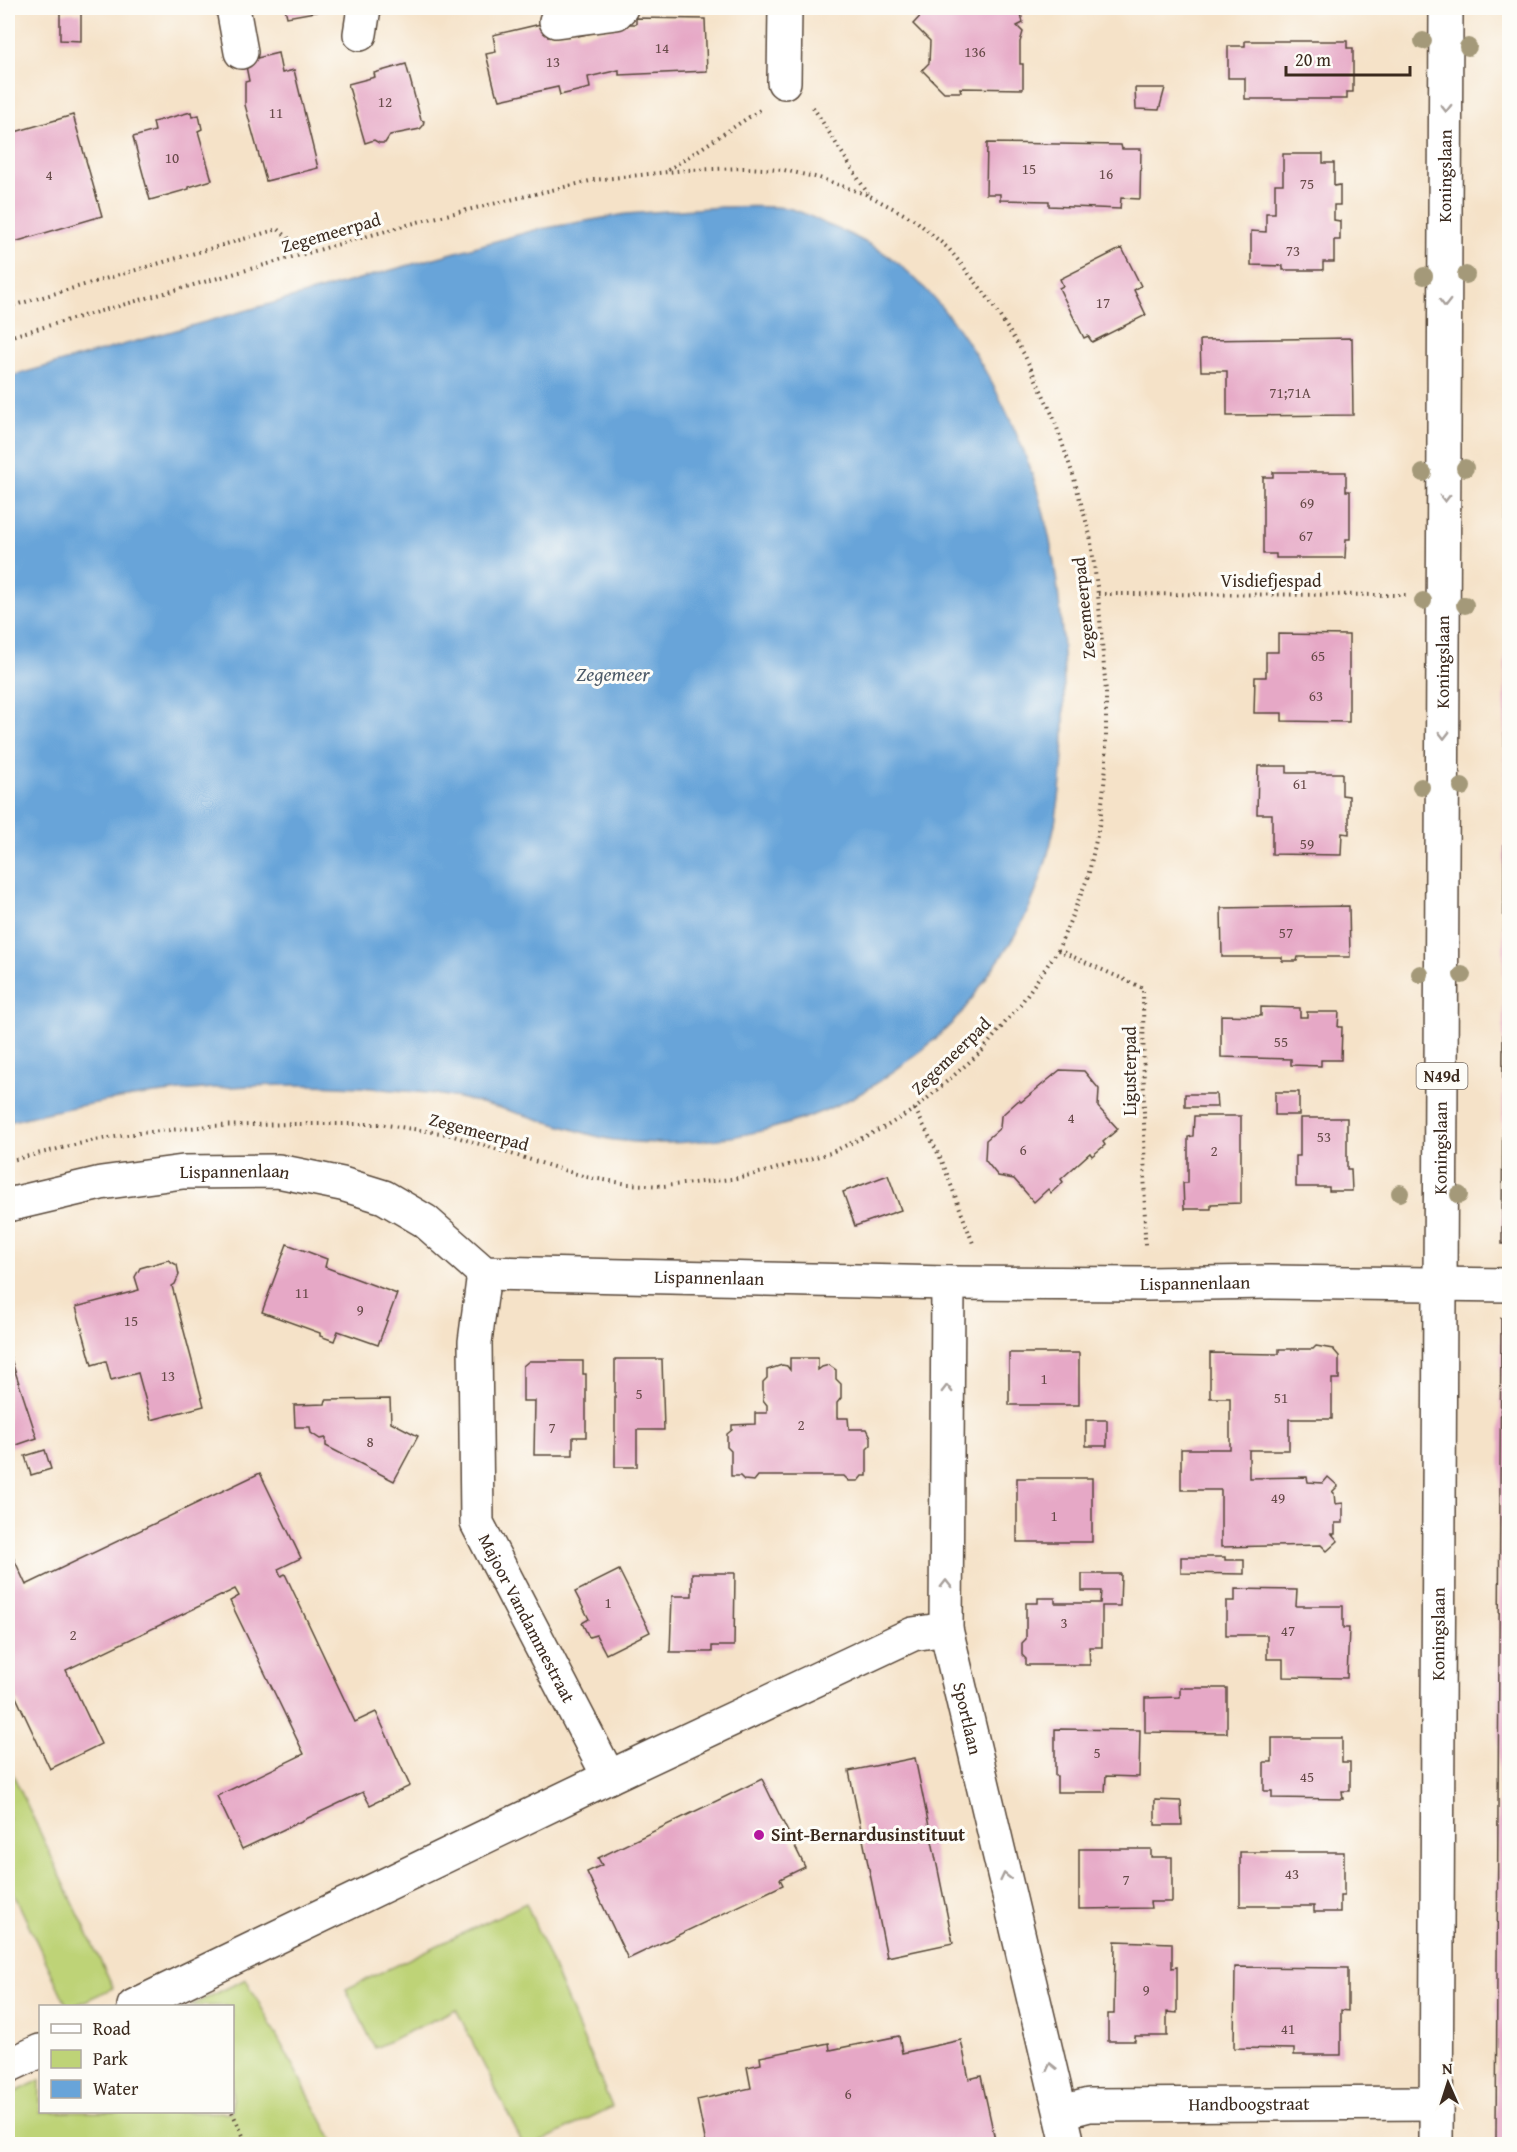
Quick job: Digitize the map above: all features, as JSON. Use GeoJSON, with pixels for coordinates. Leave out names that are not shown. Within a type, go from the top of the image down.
{"type":"FeatureCollection","features":[{"type":"Feature","properties":{"kind":"street"},"geometry":{"type":"LineString","coordinates":[[233,8],[240,52]]}},
{"type":"Feature","properties":{"kind":"street"},"geometry":{"type":"LineString","coordinates":[[556,21],[616,13],[621,8]]}},
{"type":"Feature","properties":{"kind":"street"},"geometry":{"type":"LineString","coordinates":[[784,82],[785,8]]}},
{"type":"Feature","properties":{"kind":"street","name":"Koningslaan"},"geometry":{"type":"LineString","coordinates":[[1436,2145],[1446,8]]}},
{"type":"Feature","properties":{"kind":"street","name":"Lispannenlaan"},"geometry":{"type":"LineString","coordinates":[[8,1205],[101,1183],[183,1172],[278,1171],[342,1184],[384,1197],[424,1221],[484,1273],[948,1283],[1270,1282],[1509,1285]]}},
{"type":"Feature","properties":{"kind":"street","name":"Majoor Vandammestraat"},"geometry":{"type":"LineString","coordinates":[[484,1273],[475,1342],[477,1523],[609,1778]]}},
{"type":"Feature","properties":{"kind":"street","name":"Sportlaan"},"geometry":{"type":"LineString","coordinates":[[948,1283],[946,1629],[1068,2145]]}},
{"type":"Feature","properties":{"kind":"street"},"geometry":{"type":"LineString","coordinates":[[138,2005],[913,1634],[946,1629]]}},
{"type":"Feature","properties":{"kind":"street"},"geometry":{"type":"LineString","coordinates":[[8,2066],[39,2051]]}},
{"type":"Feature","properties":{"kind":"street","name":"Handboogstraat"},"geometry":{"type":"LineString","coordinates":[[1062,2112],[1089,2105],[1436,2103]]}},
{"type":"Feature","properties":{"kind":"path","name":"Zegemeerpad"},"geometry":{"type":"LineString","coordinates":[[665,171],[765,106],[784,82],[804,93],[868,195]]}},
{"type":"Feature","properties":{"kind":"path","name":"Zegemeerpad"},"geometry":{"type":"LineString","coordinates":[[8,337],[425,220],[594,180],[665,171],[744,168],[783,170],[819,178],[868,195],[915,220],[949,249],[986,295],[1024,354],[1053,416],[1090,535],[1098,594],[1106,692],[1106,766],[1100,822],[1088,877],[1058,950],[1022,1002],[982,1051],[915,1109],[830,1153],[732,1179],[663,1186],[628,1184],[586,1177],[447,1134],[380,1124],[210,1126],[95,1140],[8,1161]]}},
{"type":"Feature","properties":{"kind":"path"},"geometry":{"type":"LineString","coordinates":[[8,307],[278,228],[306,254]]}},
{"type":"Feature","properties":{"kind":"path","name":"Visdiefjespad"},"geometry":{"type":"LineString","coordinates":[[1098,594],[1444,595]]}},
{"type":"Feature","properties":{"kind":"path","name":"Ligusterpad"},"geometry":{"type":"LineString","coordinates":[[1058,950],[1143,988],[1145,1247]]}},
{"type":"Feature","properties":{"kind":"path"},"geometry":{"type":"LineString","coordinates":[[915,1109],[942,1161],[974,1246]]}},
{"type":"Feature","properties":{"kind":"path"},"geometry":{"type":"LineString","coordinates":[[232,2113],[247,2145]]}},
{"type":"Feature","properties":{"kind":"green space"},"geometry":{"type":"Polygon","coordinates":[[[8,1764],[113,1988],[76,2005],[67,2005],[8,1881],[8,1764]]]}},
{"type":"Feature","properties":{"kind":"green space"},"geometry":{"type":"Polygon","coordinates":[[[526,1903],[612,2107],[536,2144],[523,2144],[456,2009],[375,2048],[346,1989],[526,1903]]]}},
{"type":"Feature","properties":{"kind":"green space"},"geometry":{"type":"Polygon","coordinates":[[[246,1979],[335,2144],[8,2144],[8,2096],[39,2080],[39,2113],[234,2113],[234,2005],[192,2005],[246,1979]]]}},
{"type":"Feature","properties":{"kind":"water","name":"Zegemeer"},"geometry":{"type":"Polygon","coordinates":[[[757,206],[796,210],[865,242],[899,264],[938,303],[971,348],[999,396],[1033,477],[1055,568],[1062,631],[1064,737],[1059,801],[1051,843],[1029,907],[1009,945],[966,1007],[937,1038],[866,1091],[794,1122],[705,1141],[644,1143],[614,1140],[455,1097],[399,1090],[314,1085],[225,1087],[138,1096],[8,1122],[8,377],[535,230],[626,214],[757,206]]]}},
{"type":"Feature","properties":{"kind":"building"},"geometry":{"type":"Polygon","coordinates":[[[285,8],[331,8],[331,9],[287,17],[285,8]]]}},
{"type":"Feature","properties":{"kind":"building"},"geometry":{"type":"Polygon","coordinates":[[[928,8],[1020,8],[1023,23],[1017,26],[1023,32],[1020,42],[1020,64],[1023,64],[1023,89],[960,88],[961,92],[944,92],[922,70],[929,63],[930,41],[913,24],[928,8]]]}},
{"type":"Feature","properties":{"kind":"building"},"geometry":{"type":"Polygon","coordinates":[[[60,13],[81,13],[81,41],[60,40],[60,13]]]}},
{"type":"Feature","properties":{"kind":"building"},"geometry":{"type":"Polygon","coordinates":[[[636,18],[705,19],[707,71],[619,75],[619,70],[588,77],[590,88],[560,95],[558,87],[500,100],[496,94],[486,54],[496,52],[493,35],[545,23],[548,37],[577,30],[578,36],[618,27],[617,24],[636,24],[636,18]]]}},
{"type":"Feature","properties":{"kind":"building"},"geometry":{"type":"Polygon","coordinates":[[[1245,41],[1347,41],[1347,48],[1353,48],[1353,92],[1347,92],[1347,99],[1245,99],[1245,78],[1228,78],[1228,46],[1245,46],[1245,41]]]}},
{"type":"Feature","properties":{"kind":"building"},"geometry":{"type":"Polygon","coordinates":[[[278,53],[282,73],[294,70],[318,168],[266,181],[245,105],[245,82],[249,81],[245,61],[278,53]]]}},
{"type":"Feature","properties":{"kind":"building"},"geometry":{"type":"Polygon","coordinates":[[[406,64],[421,120],[424,121],[423,126],[420,129],[390,135],[385,143],[374,140],[365,143],[348,84],[375,77],[374,73],[406,64]]]}},
{"type":"Feature","properties":{"kind":"building"},"geometry":{"type":"Polygon","coordinates":[[[1135,88],[1165,88],[1159,110],[1136,109],[1135,88]]]}},
{"type":"Feature","properties":{"kind":"building"},"geometry":{"type":"Polygon","coordinates":[[[191,112],[192,117],[199,115],[202,129],[198,131],[212,180],[150,200],[133,137],[155,131],[153,122],[191,112]]]}},
{"type":"Feature","properties":{"kind":"building"},"geometry":{"type":"Polygon","coordinates":[[[73,115],[102,216],[8,244],[8,134],[73,115]]]}},
{"type":"Feature","properties":{"kind":"building"},"geometry":{"type":"Polygon","coordinates":[[[987,143],[1121,145],[1122,149],[1141,149],[1140,199],[1121,198],[1120,209],[1049,206],[1049,201],[1000,200],[1000,194],[986,194],[987,143]]]}},
{"type":"Feature","properties":{"kind":"building"},"geometry":{"type":"Polygon","coordinates":[[[1283,154],[1323,154],[1323,163],[1334,163],[1334,186],[1340,185],[1340,205],[1334,205],[1334,220],[1340,221],[1340,240],[1334,240],[1334,262],[1323,262],[1323,270],[1283,270],[1283,266],[1251,265],[1251,231],[1266,232],[1266,213],[1275,213],[1275,184],[1283,184],[1283,154]]]}},
{"type":"Feature","properties":{"kind":"building"},"geometry":{"type":"Polygon","coordinates":[[[1507,240],[1509,240],[1509,1244],[1502,1244],[1507,240]]]}},
{"type":"Feature","properties":{"kind":"building"},"geometry":{"type":"Polygon","coordinates":[[[1122,248],[1141,286],[1134,290],[1146,315],[1092,342],[1088,336],[1084,338],[1059,288],[1063,286],[1060,279],[1122,248]]]}},
{"type":"Feature","properties":{"kind":"building"},"geometry":{"type":"Polygon","coordinates":[[[1352,338],[1353,415],[1227,416],[1227,371],[1201,371],[1200,340],[1352,338]]]}},
{"type":"Feature","properties":{"kind":"building"},"geometry":{"type":"Polygon","coordinates":[[[1273,472],[1346,472],[1346,491],[1350,491],[1350,539],[1346,539],[1345,558],[1276,558],[1276,554],[1263,554],[1263,477],[1273,477],[1273,472]]]}},
{"type":"Feature","properties":{"kind":"building"},"geometry":{"type":"Polygon","coordinates":[[[1278,634],[1349,635],[1349,722],[1282,721],[1282,713],[1254,713],[1255,677],[1266,677],[1266,652],[1278,652],[1278,634]]]}},
{"type":"Feature","properties":{"kind":"building"},"geometry":{"type":"Polygon","coordinates":[[[1258,766],[1287,766],[1287,773],[1342,773],[1342,795],[1349,796],[1349,834],[1342,833],[1341,855],[1272,854],[1272,814],[1257,814],[1258,766]]]}},
{"type":"Feature","properties":{"kind":"building"},"geometry":{"type":"Polygon","coordinates":[[[1349,906],[1350,957],[1298,957],[1297,961],[1282,961],[1282,957],[1222,957],[1221,908],[1349,906]]]}},
{"type":"Feature","properties":{"kind":"building"},"geometry":{"type":"Polygon","coordinates":[[[1261,1007],[1300,1008],[1300,1017],[1307,1017],[1307,1012],[1339,1012],[1338,1027],[1342,1027],[1341,1060],[1321,1060],[1321,1066],[1291,1065],[1291,1059],[1221,1057],[1221,1015],[1261,1016],[1261,1007]]]}},
{"type":"Feature","properties":{"kind":"building"},"geometry":{"type":"Polygon","coordinates":[[[1060,1070],[1084,1071],[1099,1089],[1098,1107],[1118,1129],[1103,1142],[1105,1145],[1092,1156],[1090,1153],[1061,1179],[1063,1182],[1051,1193],[1048,1189],[1034,1202],[1014,1179],[998,1176],[985,1160],[986,1140],[1000,1128],[1001,1116],[1060,1070]]]}},
{"type":"Feature","properties":{"kind":"building"},"geometry":{"type":"Polygon","coordinates":[[[1275,1092],[1299,1092],[1299,1115],[1275,1115],[1275,1092]]]}},
{"type":"Feature","properties":{"kind":"building"},"geometry":{"type":"Polygon","coordinates":[[[1185,1094],[1216,1094],[1217,1107],[1185,1107],[1185,1094]]]}},
{"type":"Feature","properties":{"kind":"building"},"geometry":{"type":"Polygon","coordinates":[[[1194,1116],[1241,1116],[1241,1203],[1211,1204],[1211,1209],[1184,1209],[1183,1183],[1188,1183],[1188,1137],[1193,1136],[1194,1116]]]}},
{"type":"Feature","properties":{"kind":"building"},"geometry":{"type":"Polygon","coordinates":[[[1300,1118],[1347,1118],[1347,1169],[1351,1169],[1352,1191],[1329,1191],[1329,1187],[1296,1187],[1296,1156],[1300,1156],[1300,1118]]]}},
{"type":"Feature","properties":{"kind":"building"},"geometry":{"type":"Polygon","coordinates":[[[888,1175],[901,1210],[855,1226],[843,1192],[888,1175]]]}},
{"type":"Feature","properties":{"kind":"building"},"geometry":{"type":"Polygon","coordinates":[[[287,1244],[327,1259],[325,1267],[397,1294],[378,1345],[338,1331],[334,1341],[320,1336],[320,1333],[262,1312],[287,1244]]]}},
{"type":"Feature","properties":{"kind":"building"},"geometry":{"type":"Polygon","coordinates":[[[168,1260],[177,1265],[179,1275],[172,1286],[204,1406],[151,1420],[138,1373],[111,1380],[106,1361],[92,1365],[76,1307],[139,1290],[135,1277],[140,1268],[168,1260]]]}},
{"type":"Feature","properties":{"kind":"building"},"geometry":{"type":"Polygon","coordinates":[[[1501,1318],[1509,1318],[1509,2144],[1496,2144],[1501,1318]]]}},
{"type":"Feature","properties":{"kind":"building"},"geometry":{"type":"Polygon","coordinates":[[[1316,1346],[1333,1349],[1339,1356],[1339,1379],[1332,1379],[1332,1419],[1289,1419],[1289,1450],[1249,1450],[1249,1478],[1307,1477],[1308,1482],[1323,1483],[1328,1477],[1338,1486],[1332,1492],[1335,1504],[1343,1503],[1343,1523],[1335,1523],[1335,1534],[1332,1534],[1338,1541],[1327,1551],[1321,1545],[1221,1547],[1221,1490],[1181,1490],[1181,1449],[1230,1449],[1230,1398],[1210,1398],[1210,1353],[1279,1354],[1279,1349],[1313,1349],[1316,1346]]]}},
{"type":"Feature","properties":{"kind":"building"},"geometry":{"type":"Polygon","coordinates":[[[8,1350],[37,1438],[8,1448],[8,1350]]]}},
{"type":"Feature","properties":{"kind":"building"},"geometry":{"type":"Polygon","coordinates":[[[1009,1353],[1079,1353],[1079,1405],[1009,1405],[1009,1353]]]}},
{"type":"Feature","properties":{"kind":"building"},"geometry":{"type":"Polygon","coordinates":[[[790,1358],[818,1358],[818,1370],[829,1365],[836,1370],[836,1379],[841,1384],[837,1418],[848,1418],[849,1429],[867,1429],[871,1437],[871,1445],[867,1449],[867,1476],[862,1476],[858,1481],[849,1481],[844,1476],[758,1476],[754,1481],[744,1480],[740,1476],[731,1476],[731,1451],[727,1447],[727,1434],[732,1430],[732,1425],[755,1424],[755,1413],[767,1413],[767,1405],[763,1400],[763,1382],[767,1378],[767,1370],[782,1365],[787,1366],[790,1370],[790,1358]]]}},
{"type":"Feature","properties":{"kind":"building"},"geometry":{"type":"Polygon","coordinates":[[[615,1359],[662,1359],[664,1430],[637,1430],[637,1467],[615,1467],[615,1359]]]}},
{"type":"Feature","properties":{"kind":"building"},"geometry":{"type":"Polygon","coordinates":[[[529,1361],[583,1361],[583,1374],[586,1374],[586,1437],[573,1437],[573,1455],[534,1455],[535,1401],[523,1401],[523,1366],[529,1361]]]}},
{"type":"Feature","properties":{"kind":"building"},"geometry":{"type":"Polygon","coordinates":[[[390,1399],[391,1422],[418,1436],[394,1481],[326,1446],[326,1438],[320,1439],[311,1433],[310,1427],[295,1427],[294,1405],[325,1404],[326,1400],[390,1399]]]}},
{"type":"Feature","properties":{"kind":"building"},"geometry":{"type":"Polygon","coordinates":[[[1086,1420],[1107,1420],[1107,1446],[1086,1446],[1086,1420]]]}},
{"type":"Feature","properties":{"kind":"building"},"geometry":{"type":"Polygon","coordinates":[[[45,1450],[51,1469],[31,1475],[25,1456],[45,1450]]]}},
{"type":"Feature","properties":{"kind":"building"},"geometry":{"type":"Polygon","coordinates":[[[260,1473],[301,1558],[278,1569],[281,1576],[285,1574],[355,1722],[376,1712],[410,1786],[370,1805],[363,1792],[242,1849],[217,1796],[304,1754],[230,1601],[239,1596],[235,1589],[66,1670],[101,1744],[50,1769],[8,1680],[8,1546],[26,1585],[260,1473]]]}},
{"type":"Feature","properties":{"kind":"building"},"geometry":{"type":"Polygon","coordinates":[[[1017,1478],[1092,1478],[1092,1542],[1017,1542],[1017,1478]]]}},
{"type":"Feature","properties":{"kind":"building"},"geometry":{"type":"Polygon","coordinates":[[[1181,1557],[1225,1557],[1225,1560],[1244,1560],[1244,1574],[1181,1573],[1181,1557]]]}},
{"type":"Feature","properties":{"kind":"building"},"geometry":{"type":"Polygon","coordinates":[[[619,1570],[650,1632],[606,1654],[596,1635],[589,1637],[582,1623],[589,1619],[575,1592],[619,1570]]]}},
{"type":"Feature","properties":{"kind":"building"},"geometry":{"type":"Polygon","coordinates":[[[692,1573],[735,1573],[734,1646],[712,1646],[712,1652],[670,1652],[672,1596],[692,1596],[692,1573]]]}},
{"type":"Feature","properties":{"kind":"building"},"geometry":{"type":"Polygon","coordinates":[[[1082,1574],[1121,1574],[1120,1606],[1102,1606],[1102,1647],[1089,1647],[1090,1665],[1026,1665],[1026,1659],[1022,1655],[1022,1643],[1026,1639],[1026,1603],[1038,1603],[1038,1598],[1055,1598],[1055,1603],[1100,1603],[1101,1591],[1082,1591],[1082,1574]]]}},
{"type":"Feature","properties":{"kind":"building"},"geometry":{"type":"Polygon","coordinates":[[[1235,1589],[1297,1590],[1296,1606],[1343,1606],[1343,1628],[1349,1628],[1347,1678],[1283,1677],[1283,1659],[1267,1659],[1267,1635],[1226,1635],[1226,1601],[1235,1601],[1235,1589]]]}},
{"type":"Feature","properties":{"kind":"building"},"geometry":{"type":"Polygon","coordinates":[[[1180,1688],[1227,1688],[1227,1733],[1145,1732],[1145,1698],[1180,1697],[1180,1688]]]}},
{"type":"Feature","properties":{"kind":"building"},"geometry":{"type":"Polygon","coordinates":[[[1055,1729],[1140,1730],[1139,1777],[1106,1776],[1105,1792],[1057,1792],[1055,1729]]]}},
{"type":"Feature","properties":{"kind":"building"},"geometry":{"type":"Polygon","coordinates":[[[1272,1738],[1342,1738],[1342,1762],[1350,1762],[1350,1791],[1342,1791],[1343,1799],[1272,1798],[1272,1791],[1264,1791],[1264,1762],[1272,1762],[1272,1738]]]}},
{"type":"Feature","properties":{"kind":"building"},"geometry":{"type":"Polygon","coordinates":[[[915,1758],[953,1943],[887,1957],[849,1771],[915,1758]]]}},
{"type":"Feature","properties":{"kind":"building"},"geometry":{"type":"Polygon","coordinates":[[[762,1779],[805,1867],[780,1879],[783,1885],[628,1959],[587,1872],[602,1865],[598,1858],[762,1779]]]}},
{"type":"Feature","properties":{"kind":"building"},"geometry":{"type":"Polygon","coordinates":[[[1155,1800],[1181,1801],[1182,1825],[1155,1825],[1155,1800]]]}},
{"type":"Feature","properties":{"kind":"building"},"geometry":{"type":"Polygon","coordinates":[[[1079,1849],[1151,1849],[1151,1857],[1172,1857],[1172,1902],[1150,1902],[1151,1908],[1079,1909],[1079,1849]]]}},
{"type":"Feature","properties":{"kind":"building"},"geometry":{"type":"Polygon","coordinates":[[[1240,1852],[1344,1852],[1344,1896],[1340,1896],[1340,1912],[1314,1912],[1314,1906],[1240,1906],[1240,1852]]]}},
{"type":"Feature","properties":{"kind":"building"},"geometry":{"type":"Polygon","coordinates":[[[1115,1941],[1172,1943],[1172,1968],[1177,1967],[1177,2013],[1167,2012],[1167,2036],[1135,2036],[1135,2041],[1108,2041],[1108,2014],[1114,2014],[1115,1941]]]}},
{"type":"Feature","properties":{"kind":"building"},"geometry":{"type":"Polygon","coordinates":[[[1235,1967],[1348,1968],[1348,2011],[1341,2010],[1341,2055],[1294,2055],[1294,2049],[1234,2048],[1235,1967]]]}},
{"type":"Feature","properties":{"kind":"building"},"geometry":{"type":"Polygon","coordinates":[[[899,2036],[902,2053],[961,2040],[969,2079],[981,2076],[996,2144],[706,2144],[697,2100],[751,2088],[747,2067],[761,2064],[760,2057],[829,2043],[830,2050],[899,2036]]]}},
{"type":"Feature","properties":{"kind":"place","name":"Sint-Bernardusinstituut"},"geometry":{"type":"Point","coordinates":[759,1835]}}]}
